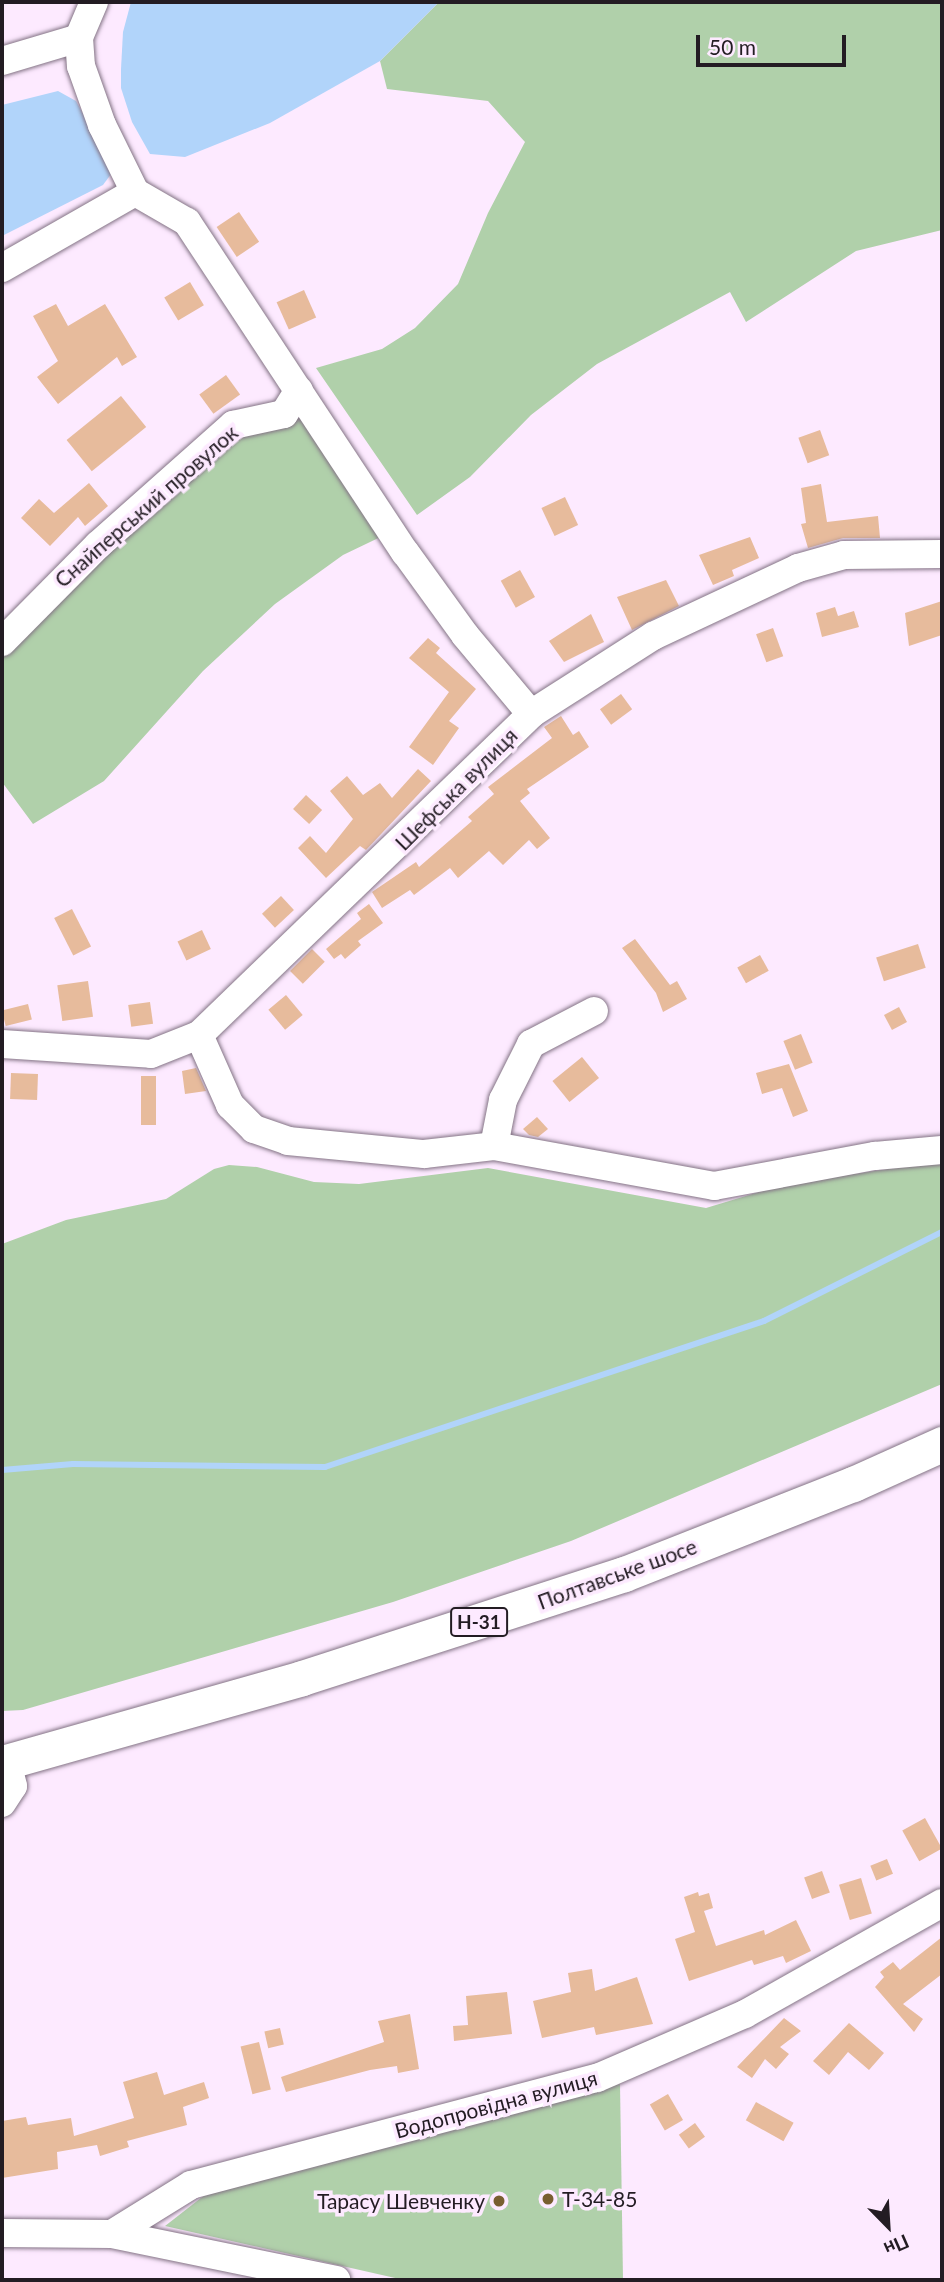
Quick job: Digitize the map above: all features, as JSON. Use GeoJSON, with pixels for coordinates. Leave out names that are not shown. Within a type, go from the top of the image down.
{"type":"FeatureCollection","features":[{"type":"Feature","properties":{"kind":"main road","name":"Полтавське шосе"},"geometry":{"type":"LineString","coordinates":[[4,1762],[302,1678],[624,1574],[853,1484],[942,1444]]}},
{"type":"Feature","properties":{"kind":"street"},"geometry":{"type":"LineString","coordinates":[[94,2],[79,38],[81,66],[102,125],[135,192],[187,222],[413,562],[531,714]]}},
{"type":"Feature","properties":{"kind":"street"},"geometry":{"type":"LineString","coordinates":[[2,61],[79,38]]}},
{"type":"Feature","properties":{"kind":"street"},"geometry":{"type":"LineString","coordinates":[[2,268],[135,192]]}},
{"type":"Feature","properties":{"kind":"street","name":"Снайперський провулок"},"geometry":{"type":"LineString","coordinates":[[2,642],[98,544],[233,425],[284,414],[299,390]]}},
{"type":"Feature","properties":{"kind":"street","name":"Шефська вулиця"},"geometry":{"type":"LineString","coordinates":[[2,1044],[151,1054],[199,1035],[531,714],[653,636],[798,568],[844,555],[942,554]]}},
{"type":"Feature","properties":{"kind":"street"},"geometry":{"type":"LineString","coordinates":[[494,1146],[503,1100],[531,1044],[594,1012]]}},
{"type":"Feature","properties":{"kind":"street"},"geometry":{"type":"LineString","coordinates":[[199,1035],[230,1105],[254,1129],[288,1141],[424,1154],[494,1146],[714,1186],[875,1156],[942,1150]]}},
{"type":"Feature","properties":{"kind":"street"},"geometry":{"type":"LineString","coordinates":[[2,1802],[13,1786],[4,1762]]}},
{"type":"Feature","properties":{"kind":"street","name":"Водопровідна вулиця"},"geometry":{"type":"LineString","coordinates":[[112,2234],[191,2185],[597,2078],[744,2014],[942,1903]]}},
{"type":"Feature","properties":{"kind":"street"},"geometry":{"type":"LineString","coordinates":[[2,2233],[112,2234],[336,2280]]}},
{"type":"Feature","properties":{"kind":"green space"},"geometry":{"type":"Polygon","coordinates":[[[439,2],[942,2],[942,230],[856,251],[746,322],[730,292],[597,364],[531,415],[470,477],[417,515],[316,368],[382,349],[415,328],[458,284],[488,213],[525,142],[488,101],[387,89],[380,61],[439,2]]]}},
{"type":"Feature","properties":{"kind":"green space"},"geometry":{"type":"Polygon","coordinates":[[[312,406],[393,531],[343,555],[275,604],[203,671],[104,781],[33,824],[2,782],[2,643],[238,426],[312,406]]]}},
{"type":"Feature","properties":{"kind":"green space"},"geometry":{"type":"Polygon","coordinates":[[[942,1161],[942,1384],[571,1541],[393,1602],[23,1710],[2,1711],[2,1244],[66,1220],[166,1199],[214,1169],[229,1165],[257,1167],[314,1182],[359,1184],[488,1168],[706,1208],[786,1184],[942,1161]]]}},
{"type":"Feature","properties":{"kind":"green space"},"geometry":{"type":"Polygon","coordinates":[[[620,2084],[623,2280],[404,2280],[165,2226],[215,2187],[620,2084]]]}},
{"type":"Feature","properties":{"kind":"water"},"geometry":{"type":"Polygon","coordinates":[[[131,2],[439,2],[380,61],[270,123],[185,157],[150,154],[132,122],[121,88],[123,32],[131,2]]]}},
{"type":"Feature","properties":{"kind":"water"},"geometry":{"type":"Polygon","coordinates":[[[58,91],[76,101],[114,170],[103,185],[2,236],[2,105],[58,91]]]}},
{"type":"Feature","properties":{"kind":"building"},"geometry":{"type":"Polygon","coordinates":[[[239,212],[259,242],[237,257],[217,227],[239,212]]]}},
{"type":"Feature","properties":{"kind":"building"},"geometry":{"type":"Polygon","coordinates":[[[190,282],[204,305],[178,321],[164,297],[190,282]]]}},
{"type":"Feature","properties":{"kind":"building"},"geometry":{"type":"Polygon","coordinates":[[[304,290],[316,317],[289,330],[277,302],[304,290]]]}},
{"type":"Feature","properties":{"kind":"building"},"geometry":{"type":"Polygon","coordinates":[[[56,304],[68,326],[105,304],[137,357],[122,366],[117,357],[58,404],[37,377],[58,361],[33,316],[56,304]]]}},
{"type":"Feature","properties":{"kind":"building"},"geometry":{"type":"Polygon","coordinates":[[[226,375],[240,394],[213,414],[199,394],[226,375]]]}},
{"type":"Feature","properties":{"kind":"building"},"geometry":{"type":"Polygon","coordinates":[[[121,396],[146,427],[92,471],[67,440],[121,396]]]}},
{"type":"Feature","properties":{"kind":"building"},"geometry":{"type":"Polygon","coordinates":[[[820,430],[829,455],[808,463],[798,438],[820,430]]]}},
{"type":"Feature","properties":{"kind":"building"},"geometry":{"type":"Polygon","coordinates":[[[89,483],[108,506],[85,526],[78,517],[50,546],[21,518],[39,499],[54,513],[89,483]]]}},
{"type":"Feature","properties":{"kind":"building"},"geometry":{"type":"Polygon","coordinates":[[[821,484],[827,522],[878,516],[880,538],[843,538],[808,548],[801,524],[806,523],[801,488],[821,484]]]}},
{"type":"Feature","properties":{"kind":"building"},"geometry":{"type":"Polygon","coordinates":[[[565,497],[578,525],[555,536],[541,508],[565,497]]]}},
{"type":"Feature","properties":{"kind":"building"},"geometry":{"type":"Polygon","coordinates":[[[750,537],[759,558],[732,570],[734,576],[713,585],[699,555],[750,537]]]}},
{"type":"Feature","properties":{"kind":"building"},"geometry":{"type":"Polygon","coordinates":[[[520,570],[535,597],[516,608],[501,581],[520,570]]]}},
{"type":"Feature","properties":{"kind":"building"},"geometry":{"type":"Polygon","coordinates":[[[666,580],[679,606],[632,630],[617,597],[666,580]]]}},
{"type":"Feature","properties":{"kind":"building"},"geometry":{"type":"Polygon","coordinates":[[[942,601],[942,635],[909,646],[905,613],[942,601]]]}},
{"type":"Feature","properties":{"kind":"building"},"geometry":{"type":"Polygon","coordinates":[[[835,607],[838,616],[854,611],[859,627],[822,637],[816,613],[835,607]]]}},
{"type":"Feature","properties":{"kind":"building"},"geometry":{"type":"Polygon","coordinates":[[[591,614],[604,642],[564,662],[549,641],[591,614]]]}},
{"type":"Feature","properties":{"kind":"building"},"geometry":{"type":"Polygon","coordinates":[[[773,628],[783,656],[766,662],[756,634],[773,628]]]}},
{"type":"Feature","properties":{"kind":"building"},"geometry":{"type":"Polygon","coordinates":[[[428,638],[440,648],[436,653],[476,689],[449,721],[459,728],[433,765],[409,747],[449,692],[409,658],[428,638]]]}},
{"type":"Feature","properties":{"kind":"building"},"geometry":{"type":"Polygon","coordinates":[[[621,694],[632,709],[611,725],[600,709],[621,694]]]}},
{"type":"Feature","properties":{"kind":"building"},"geometry":{"type":"Polygon","coordinates":[[[561,716],[573,735],[579,731],[589,747],[527,789],[530,793],[520,801],[550,838],[537,849],[529,840],[503,865],[489,851],[458,878],[450,868],[414,895],[410,890],[382,908],[372,892],[416,862],[419,867],[472,821],[468,817],[494,794],[488,787],[552,738],[544,727],[561,716]]]}},
{"type":"Feature","properties":{"kind":"building"},"geometry":{"type":"Polygon","coordinates":[[[418,769],[431,781],[366,850],[360,846],[326,878],[298,848],[310,836],[326,853],[353,819],[330,791],[347,776],[363,795],[380,783],[392,798],[418,769]]]}},
{"type":"Feature","properties":{"kind":"building"},"geometry":{"type":"Polygon","coordinates":[[[306,795],[322,810],[309,824],[293,809],[306,795]]]}},
{"type":"Feature","properties":{"kind":"building"},"geometry":{"type":"Polygon","coordinates":[[[281,896],[294,910],[275,928],[262,914],[281,896]]]}},
{"type":"Feature","properties":{"kind":"building"},"geometry":{"type":"Polygon","coordinates":[[[369,904],[383,923],[358,941],[361,945],[345,959],[341,954],[334,959],[326,949],[361,919],[357,913],[369,904]]]}},
{"type":"Feature","properties":{"kind":"building"},"geometry":{"type":"Polygon","coordinates":[[[72,909],[91,946],[73,956],[54,918],[72,909]]]}},
{"type":"Feature","properties":{"kind":"building"},"geometry":{"type":"Polygon","coordinates":[[[202,930],[211,949],[186,960],[178,941],[202,930]]]}},
{"type":"Feature","properties":{"kind":"building"},"geometry":{"type":"Polygon","coordinates":[[[635,939],[670,985],[677,981],[687,999],[663,1012],[656,993],[622,948],[635,939]]]}},
{"type":"Feature","properties":{"kind":"building"},"geometry":{"type":"Polygon","coordinates":[[[918,944],[926,968],[884,981],[876,958],[918,944]]]}},
{"type":"Feature","properties":{"kind":"building"},"geometry":{"type":"Polygon","coordinates":[[[312,949],[325,962],[303,984],[290,971],[312,949]]]}},
{"type":"Feature","properties":{"kind":"building"},"geometry":{"type":"Polygon","coordinates":[[[760,955],[769,971],[746,983],[737,968],[760,955]]]}},
{"type":"Feature","properties":{"kind":"building"},"geometry":{"type":"Polygon","coordinates":[[[88,981],[93,1017],[62,1021],[57,985],[88,981]]]}},
{"type":"Feature","properties":{"kind":"building"},"geometry":{"type":"Polygon","coordinates":[[[286,995],[303,1015],[285,1030],[268,1010],[286,995]]]}},
{"type":"Feature","properties":{"kind":"building"},"geometry":{"type":"Polygon","coordinates":[[[150,1002],[153,1024],[131,1027],[128,1005],[150,1002]]]}},
{"type":"Feature","properties":{"kind":"building"},"geometry":{"type":"Polygon","coordinates":[[[28,1004],[32,1020],[6,1026],[2,1010],[28,1004]]]}},
{"type":"Feature","properties":{"kind":"building"},"geometry":{"type":"Polygon","coordinates":[[[899,1007],[907,1022],[892,1030],[884,1015],[899,1007]]]}},
{"type":"Feature","properties":{"kind":"building"},"geometry":{"type":"Polygon","coordinates":[[[801,1034],[813,1063],[795,1070],[783,1041],[801,1034]]]}},
{"type":"Feature","properties":{"kind":"building"},"geometry":{"type":"Polygon","coordinates":[[[582,1057],[599,1078],[569,1102],[552,1081],[582,1057]]]}},
{"type":"Feature","properties":{"kind":"building"},"geometry":{"type":"Polygon","coordinates":[[[789,1064],[808,1111],[793,1117],[782,1088],[762,1094],[756,1073],[789,1064]]]}},
{"type":"Feature","properties":{"kind":"building"},"geometry":{"type":"Polygon","coordinates":[[[196,1068],[206,1091],[185,1094],[182,1071],[196,1068]]]}},
{"type":"Feature","properties":{"kind":"building"},"geometry":{"type":"Polygon","coordinates":[[[11,1073],[38,1074],[37,1100],[10,1099],[11,1073]]]}},
{"type":"Feature","properties":{"kind":"building"},"geometry":{"type":"Polygon","coordinates":[[[141,1076],[156,1076],[156,1125],[141,1125],[141,1076]]]}},
{"type":"Feature","properties":{"kind":"building"},"geometry":{"type":"Polygon","coordinates":[[[537,1117],[548,1129],[538,1137],[529,1135],[523,1129],[537,1117]]]}},
{"type":"Feature","properties":{"kind":"building"},"geometry":{"type":"Polygon","coordinates":[[[925,1818],[942,1849],[919,1861],[902,1831],[925,1818]]]}},
{"type":"Feature","properties":{"kind":"building"},"geometry":{"type":"Polygon","coordinates":[[[887,1859],[893,1874],[876,1881],[870,1866],[887,1859]]]}},
{"type":"Feature","properties":{"kind":"building"},"geometry":{"type":"Polygon","coordinates":[[[822,1871],[830,1893],[812,1899],[804,1877],[822,1871]]]}},
{"type":"Feature","properties":{"kind":"building"},"geometry":{"type":"Polygon","coordinates":[[[861,1878],[872,1913],[850,1920],[839,1885],[861,1878]]]}},
{"type":"Feature","properties":{"kind":"building"},"geometry":{"type":"Polygon","coordinates":[[[698,1892],[699,1896],[709,1893],[713,1908],[704,1911],[716,1946],[764,1930],[765,1935],[796,1920],[811,1951],[786,1963],[783,1956],[754,1965],[752,1960],[689,1981],[675,1939],[695,1932],[684,1897],[698,1892]]]}},
{"type":"Feature","properties":{"kind":"building"},"geometry":{"type":"Polygon","coordinates":[[[942,1937],[942,1974],[903,2004],[923,2019],[914,2032],[875,1987],[884,1977],[880,1972],[893,1962],[900,1970],[942,1937]]]}},
{"type":"Feature","properties":{"kind":"building"},"geometry":{"type":"Polygon","coordinates":[[[592,1969],[595,1991],[637,1977],[653,2024],[596,2035],[594,2027],[542,2038],[533,2001],[571,1992],[568,1973],[592,1969]]]}},
{"type":"Feature","properties":{"kind":"building"},"geometry":{"type":"Polygon","coordinates":[[[507,1992],[512,2034],[454,2041],[453,2026],[468,2025],[466,1996],[507,1992]]]}},
{"type":"Feature","properties":{"kind":"building"},"geometry":{"type":"Polygon","coordinates":[[[410,2014],[419,2069],[398,2073],[397,2066],[370,2070],[286,2092],[281,2077],[384,2042],[378,2021],[410,2014]]]}},
{"type":"Feature","properties":{"kind":"building"},"geometry":{"type":"Polygon","coordinates":[[[784,2018],[801,2031],[780,2047],[789,2054],[776,2069],[765,2059],[752,2078],[737,2067],[784,2018]]]}},
{"type":"Feature","properties":{"kind":"building"},"geometry":{"type":"Polygon","coordinates":[[[849,2023],[884,2053],[869,2070],[848,2052],[829,2075],[813,2061],[849,2023]]]}},
{"type":"Feature","properties":{"kind":"building"},"geometry":{"type":"Polygon","coordinates":[[[280,2028],[284,2045],[268,2048],[264,2032],[280,2028]]]}},
{"type":"Feature","properties":{"kind":"building"},"geometry":{"type":"Polygon","coordinates":[[[259,2042],[271,2090],[252,2094],[241,2047],[259,2042]]]}},
{"type":"Feature","properties":{"kind":"building"},"geometry":{"type":"Polygon","coordinates":[[[157,2072],[164,2095],[204,2082],[209,2098],[183,2107],[187,2125],[127,2141],[129,2147],[100,2156],[97,2145],[57,2152],[58,2169],[2,2178],[2,2121],[26,2117],[28,2125],[71,2118],[74,2136],[134,2118],[123,2082],[157,2072]]]}},
{"type":"Feature","properties":{"kind":"building"},"geometry":{"type":"Polygon","coordinates":[[[668,2094],[683,2120],[665,2130],[650,2104],[668,2094]]]}},
{"type":"Feature","properties":{"kind":"building"},"geometry":{"type":"Polygon","coordinates":[[[756,2102],[794,2123],[783,2141],[746,2120],[756,2102]]]}},
{"type":"Feature","properties":{"kind":"building"},"geometry":{"type":"Polygon","coordinates":[[[695,2123],[705,2137],[689,2149],[679,2135],[695,2123]]]}},
{"type":"Feature","properties":{"kind":"waterway"},"geometry":{"type":"LineString","coordinates":[[2,1470],[73,1464],[325,1467],[764,1321],[942,1232]]}},
{"type":"Feature","properties":{"kind":"place","name":"Т-34-85"},"geometry":{"type":"Point","coordinates":[548,2199]}},
{"type":"Feature","properties":{"kind":"place","name":"Тарасу Шевченку"},"geometry":{"type":"Point","coordinates":[499,2201]}}]}
